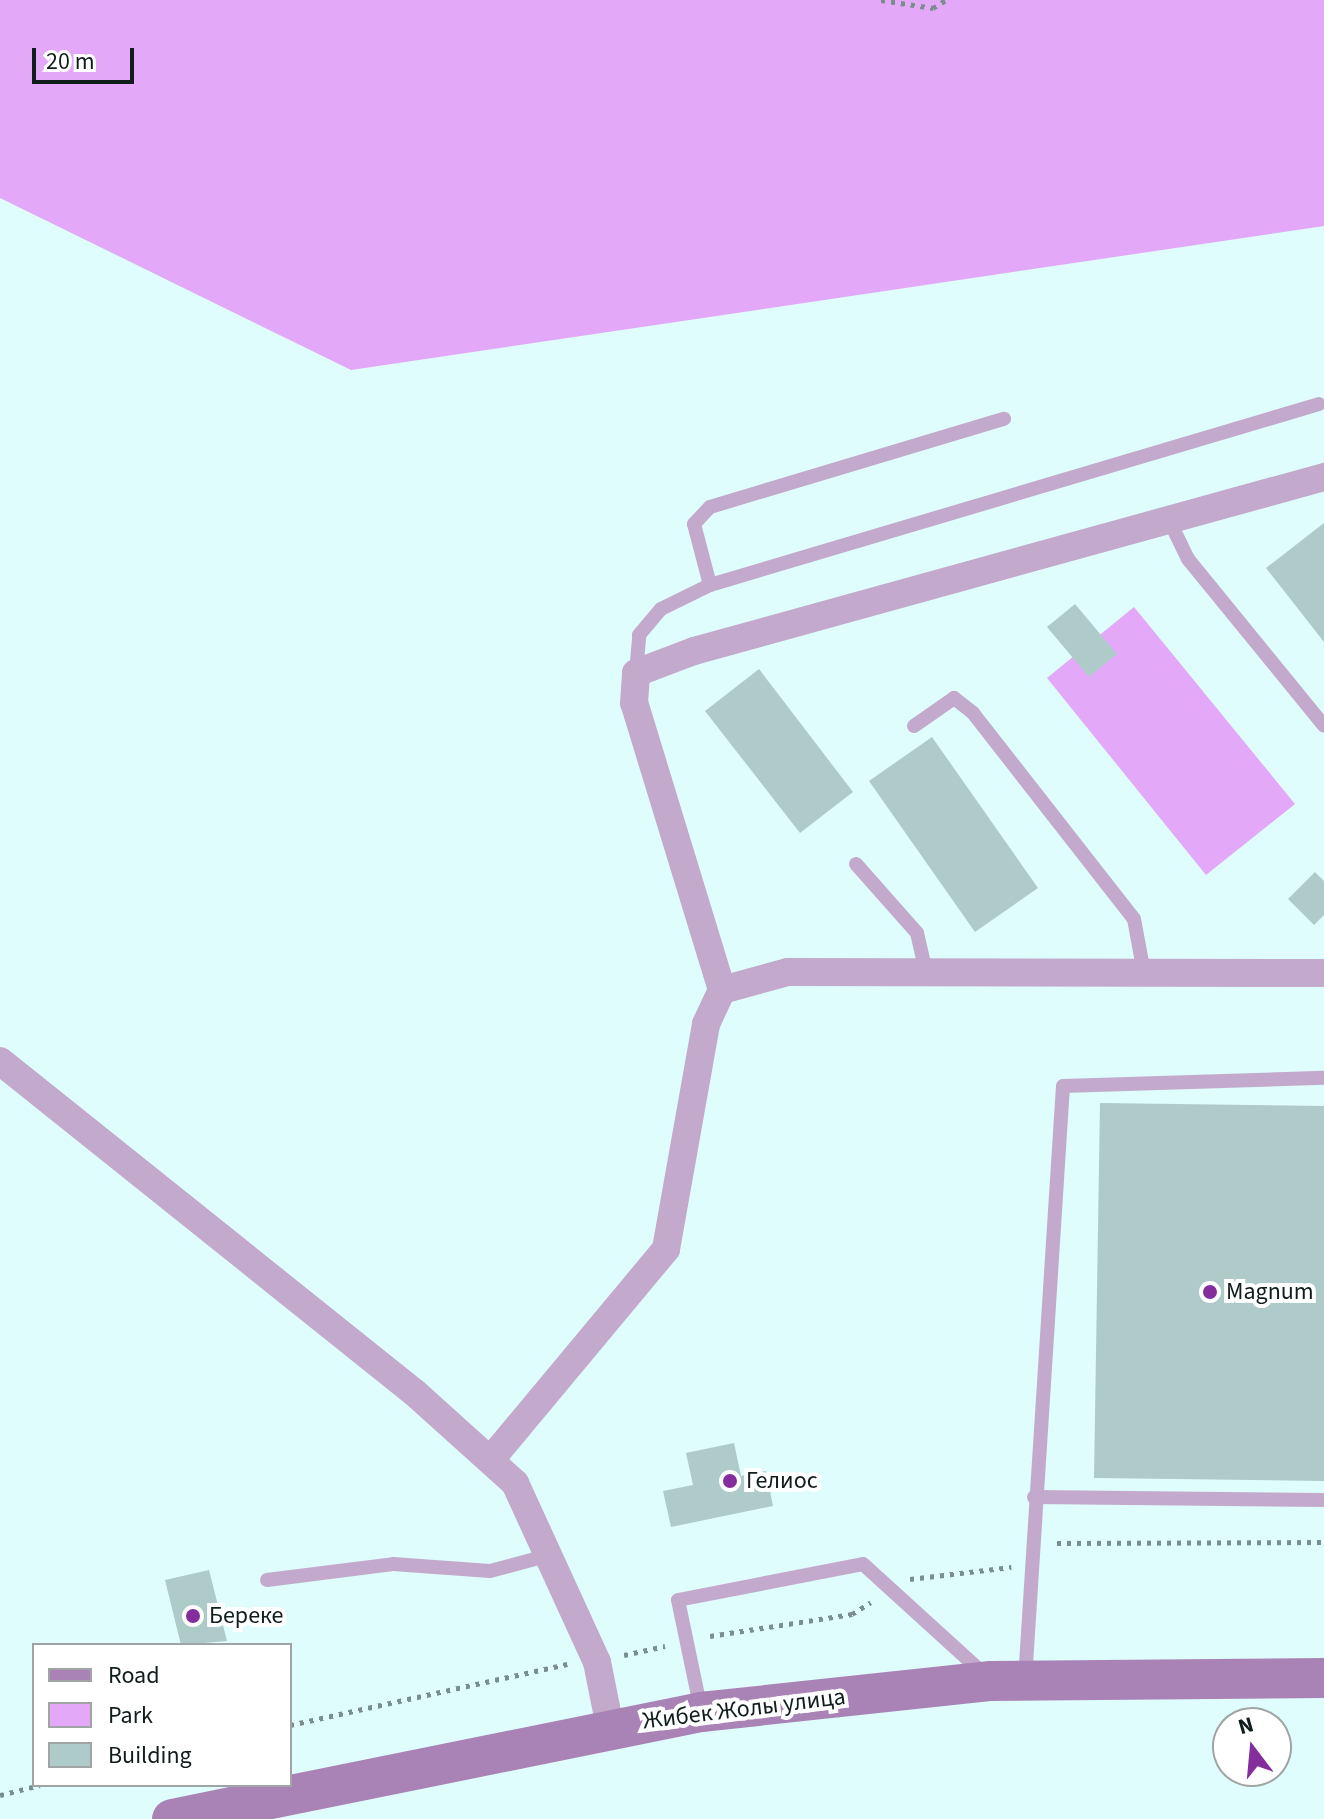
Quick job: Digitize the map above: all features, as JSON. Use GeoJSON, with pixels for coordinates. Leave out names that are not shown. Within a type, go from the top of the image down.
{"type":"FeatureCollection","features":[{"type":"Feature","properties":{"kind":"main road","name":"Жибек Жолы улица"},"geometry":{"type":"LineString","coordinates":[[172,1819],[222,1814],[610,1727],[701,1712],[1008,1680],[1324,1678]]}},
{"type":"Feature","properties":{"kind":"street"},"geometry":{"type":"LineString","coordinates":[[492,1458],[666,1249],[706,1024],[722,990],[634,703],[636,673],[709,647],[1324,477]]}},
{"type":"Feature","properties":{"kind":"street"},"geometry":{"type":"LineString","coordinates":[[722,990],[788,972],[1324,973]]}},
{"type":"Feature","properties":{"kind":"street"},"geometry":{"type":"LineString","coordinates":[[0,1061],[492,1458],[515,1483],[595,1657],[610,1727]]}},
{"type":"Feature","properties":{"kind":"lane"},"geometry":{"type":"LineString","coordinates":[[636,673],[639,635],[661,609],[710,585],[1319,404]]}},
{"type":"Feature","properties":{"kind":"lane"},"geometry":{"type":"LineString","coordinates":[[710,585],[694,524],[710,507],[1004,419]]}},
{"type":"Feature","properties":{"kind":"lane"},"geometry":{"type":"LineString","coordinates":[[1169,520],[1188,559],[1324,726]]}},
{"type":"Feature","properties":{"kind":"lane"},"geometry":{"type":"LineString","coordinates":[[914,726],[954,698],[973,713],[1134,919],[1144,973]]}},
{"type":"Feature","properties":{"kind":"lane"},"geometry":{"type":"LineString","coordinates":[[856,864],[917,933],[926,972]]}},
{"type":"Feature","properties":{"kind":"lane"},"geometry":{"type":"LineString","coordinates":[[701,1712],[678,1600],[863,1564],[1008,1680],[1032,1544],[1063,1086],[1324,1078]]}},
{"type":"Feature","properties":{"kind":"lane"},"geometry":{"type":"LineString","coordinates":[[1034,1497],[1324,1500]]}},
{"type":"Feature","properties":{"kind":"lane"},"geometry":{"type":"LineString","coordinates":[[267,1580],[393,1564],[490,1571],[550,1555]]}},
{"type":"Feature","properties":{"kind":"path"},"geometry":{"type":"LineString","coordinates":[[881,0],[933,8],[946,0]]}},
{"type":"Feature","properties":{"kind":"path"},"geometry":{"type":"LineString","coordinates":[[292,1725],[595,1657],[638,1654],[686,1641],[852,1614],[919,1574],[1015,1567],[1032,1544],[1324,1542]]}},
{"type":"Feature","properties":{"kind":"path"},"geometry":{"type":"LineString","coordinates":[[0,1795],[32,1787]]}},
{"type":"Feature","properties":{"kind":"green space"},"geometry":{"type":"Polygon","coordinates":[[[0,0],[1324,0],[1324,226],[351,370],[0,198],[0,0]]]}},
{"type":"Feature","properties":{"kind":"green space"},"geometry":{"type":"Polygon","coordinates":[[[1134,607],[1295,804],[1206,875],[1047,678],[1134,607]]]}},
{"type":"Feature","properties":{"kind":"building"},"geometry":{"type":"Polygon","coordinates":[[[1324,523],[1324,642],[1266,568],[1324,523]]]}},
{"type":"Feature","properties":{"kind":"building"},"geometry":{"type":"Polygon","coordinates":[[[1075,604],[1117,654],[1089,677],[1047,627],[1075,604]]]}},
{"type":"Feature","properties":{"kind":"building"},"geometry":{"type":"Polygon","coordinates":[[[759,669],[853,792],[800,833],[705,711],[759,669]]]}},
{"type":"Feature","properties":{"kind":"building"},"geometry":{"type":"Polygon","coordinates":[[[932,737],[1038,888],[975,932],[869,781],[932,737]]]}},
{"type":"Feature","properties":{"kind":"building"},"geometry":{"type":"Polygon","coordinates":[[[1315,872],[1324,881],[1324,915],[1314,925],[1288,899],[1315,872]]]}},
{"type":"Feature","properties":{"kind":"building","name":"Magnum"},"geometry":{"type":"Polygon","coordinates":[[[1100,1103],[1324,1106],[1324,1481],[1094,1478],[1100,1103]]]}},
{"type":"Feature","properties":{"kind":"building","name":"Гелиос"},"geometry":{"type":"Polygon","coordinates":[[[734,1443],[741,1476],[766,1471],[773,1506],[671,1527],[663,1491],[693,1485],[686,1453],[734,1443]]]}},
{"type":"Feature","properties":{"kind":"building"},"geometry":{"type":"Polygon","coordinates":[[[209,1570],[227,1641],[181,1643],[165,1580],[209,1570]]]}},
{"type":"Feature","properties":{"kind":"place","name":"Magnum"},"geometry":{"type":"Point","coordinates":[1210,1292]}},
{"type":"Feature","properties":{"kind":"place","name":"Гелиос"},"geometry":{"type":"Point","coordinates":[730,1481]}},
{"type":"Feature","properties":{"kind":"place","name":"Береке"},"geometry":{"type":"Point","coordinates":[193,1616]}}]}
